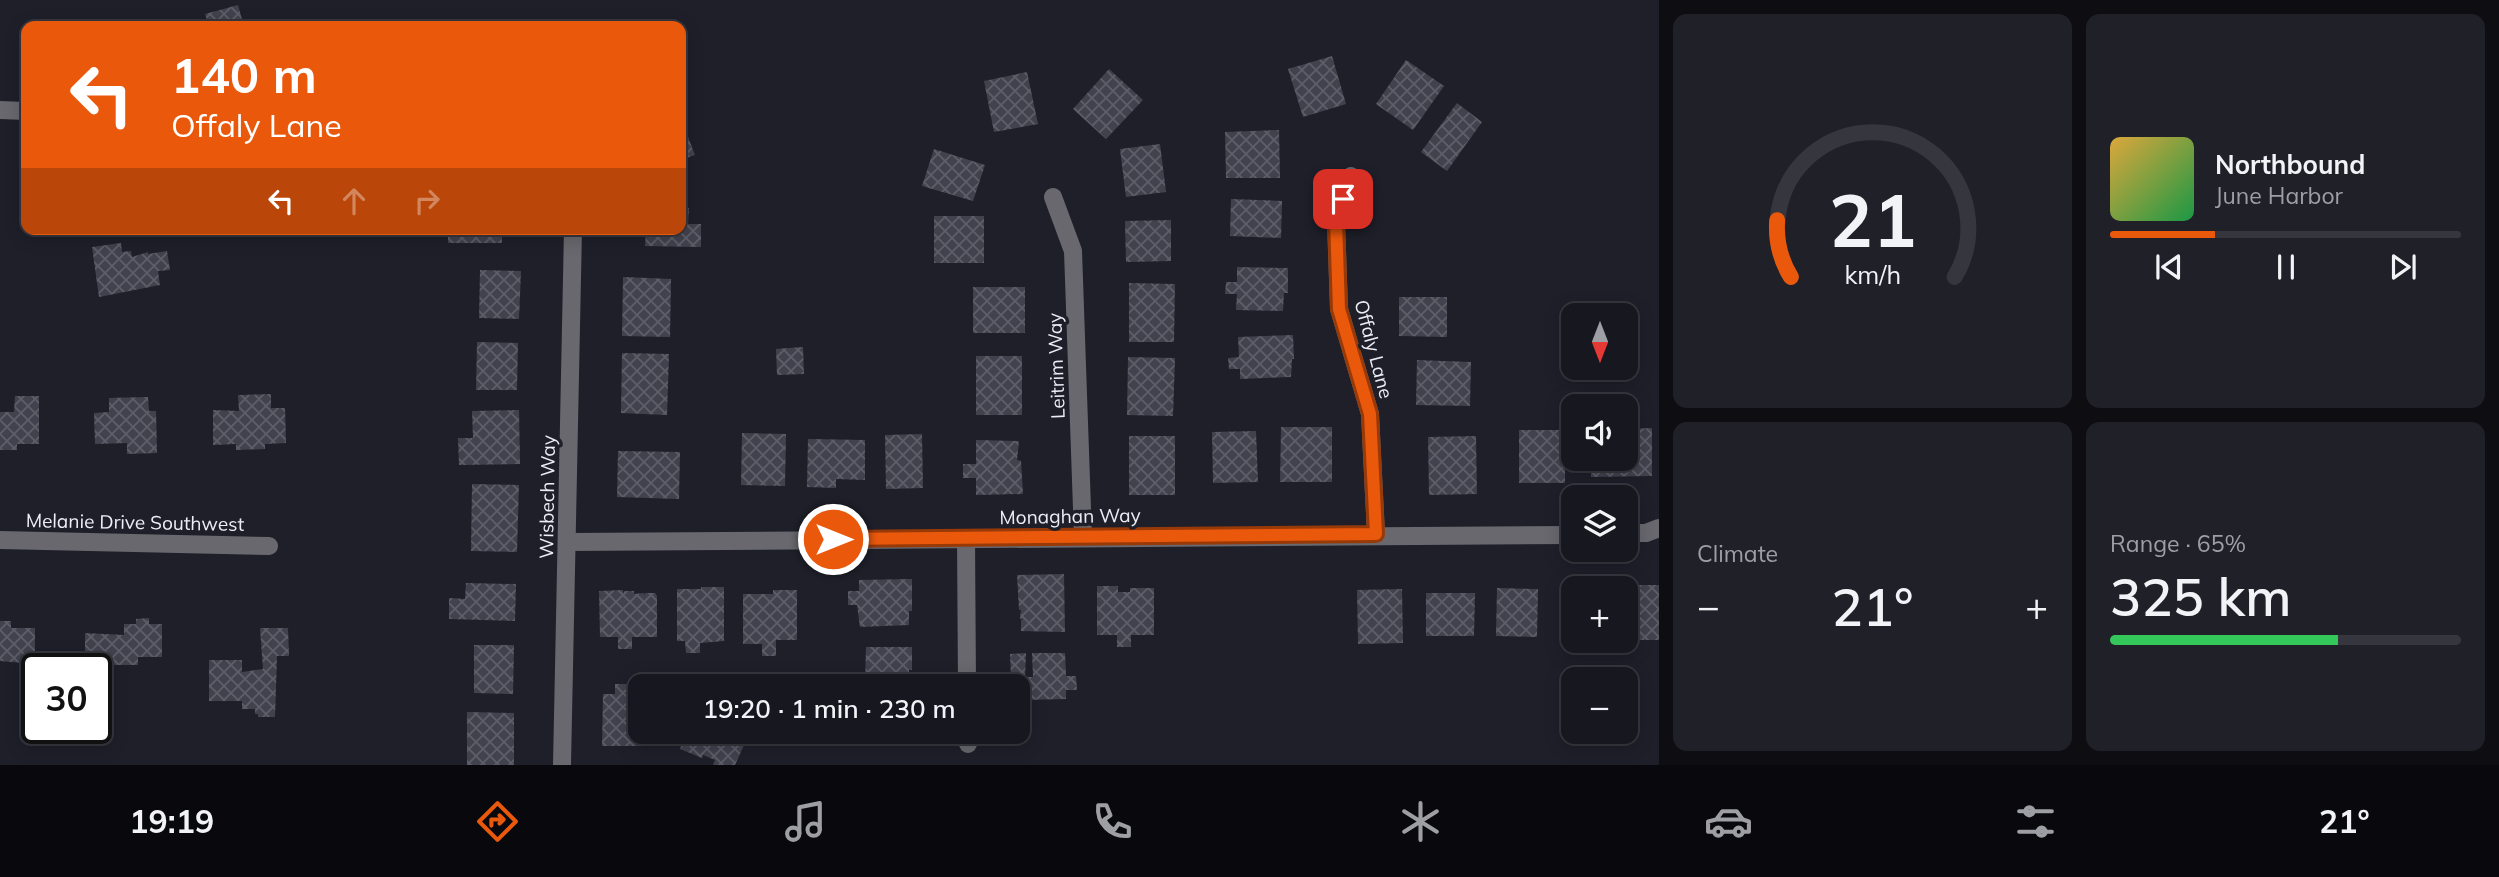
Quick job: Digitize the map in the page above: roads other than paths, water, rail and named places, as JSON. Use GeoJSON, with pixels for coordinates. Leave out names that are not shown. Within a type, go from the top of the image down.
{"type":"FeatureCollection","features":[{"type":"Feature","properties":{"kind":"street"},"geometry":{"type":"LineString","coordinates":[[0,110],[21,111]]}},
{"type":"Feature","properties":{"kind":"street","name":"Offaly Lane"},"geometry":{"type":"LineString","coordinates":[[1351,176],[1336,221],[1339,309],[1370,414],[1376,534]]}},
{"type":"Feature","properties":{"kind":"street","name":"Leitrim Way"},"geometry":{"type":"LineString","coordinates":[[1053,197],[1073,251],[1083,537]]}},
{"type":"Feature","properties":{"kind":"street","name":"Wisbech Way"},"geometry":{"type":"LineString","coordinates":[[562,765],[573,235]]}},
{"type":"Feature","properties":{"kind":"street"},"geometry":{"type":"LineString","coordinates":[[1638,533],[1659,528]]}},
{"type":"Feature","properties":{"kind":"street","name":"Monaghan Way"},"geometry":{"type":"LineString","coordinates":[[567,542],[1376,534],[1561,535]]}},
{"type":"Feature","properties":{"kind":"street"},"geometry":{"type":"LineString","coordinates":[[966,538],[967,674]]}},
{"type":"Feature","properties":{"kind":"street","name":"Melanie Drive Southwest"},"geometry":{"type":"LineString","coordinates":[[0,540],[269,546]]}}]}
